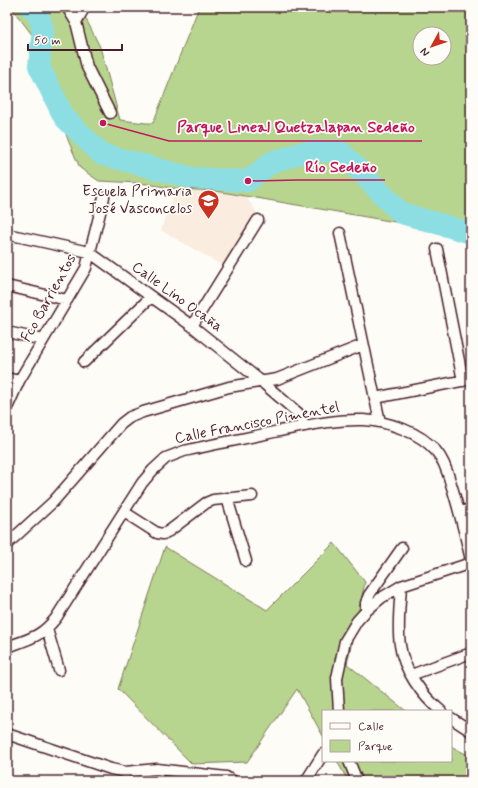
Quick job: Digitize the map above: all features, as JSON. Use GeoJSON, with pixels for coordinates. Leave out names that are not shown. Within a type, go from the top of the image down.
{"type":"FeatureCollection","features":[{"type":"Feature","properties":{"kind":"street"},"geometry":{"type":"LineString","coordinates":[[67,7],[76,22],[87,67],[110,113]]}},
{"type":"Feature","properties":{"kind":"street"},"geometry":{"type":"LineString","coordinates":[[76,22],[86,7]]}},
{"type":"Feature","properties":{"kind":"street","name":"Fco Barrientos"},"geometry":{"type":"LineString","coordinates":[[7,408],[19,381],[86,268],[104,197]]}},
{"type":"Feature","properties":{"kind":"street"},"geometry":{"type":"LineString","coordinates":[[192,326],[258,220]]}},
{"type":"Feature","properties":{"kind":"street"},"geometry":{"type":"LineString","coordinates":[[340,233],[380,422]]}},
{"type":"Feature","properties":{"kind":"street","name":"Calle Lino Ocaña"},"geometry":{"type":"LineString","coordinates":[[7,234],[89,252],[192,326],[262,382],[298,413],[305,426]]}},
{"type":"Feature","properties":{"kind":"street"},"geometry":{"type":"LineString","coordinates":[[375,398],[467,380],[437,249]]}},
{"type":"Feature","properties":{"kind":"street"},"geometry":{"type":"LineString","coordinates":[[7,286],[67,300]]}},
{"type":"Feature","properties":{"kind":"street"},"geometry":{"type":"LineString","coordinates":[[84,362],[151,297]]}},
{"type":"Feature","properties":{"kind":"street"},"geometry":{"type":"LineString","coordinates":[[7,332],[43,340]]}},
{"type":"Feature","properties":{"kind":"street"},"geometry":{"type":"LineString","coordinates":[[7,544],[54,502],[121,424],[130,417],[229,387],[277,379],[363,344]]}},
{"type":"Feature","properties":{"kind":"street"},"geometry":{"type":"LineString","coordinates":[[7,378],[19,381]]}},
{"type":"Feature","properties":{"kind":"street","name":"Calle Francisco Pimentel"},"geometry":{"type":"LineString","coordinates":[[7,648],[37,636],[48,629],[142,483],[166,458],[184,451],[305,426],[343,421],[363,420],[380,422],[412,433],[426,441],[437,452],[446,466],[460,512],[471,561]]}},
{"type":"Feature","properties":{"kind":"street"},"geometry":{"type":"LineString","coordinates":[[124,512],[157,533],[163,534],[206,503],[213,500],[252,496]]}},
{"type":"Feature","properties":{"kind":"street"},"geometry":{"type":"LineString","coordinates":[[227,498],[246,561]]}},
{"type":"Feature","properties":{"kind":"street"},"geometry":{"type":"LineString","coordinates":[[460,512],[471,509]]}},
{"type":"Feature","properties":{"kind":"street"},"geometry":{"type":"LineString","coordinates":[[366,611],[366,603],[369,595],[402,548]]}},
{"type":"Feature","properties":{"kind":"street"},"geometry":{"type":"LineString","coordinates":[[339,710],[337,678],[345,641],[357,621],[381,598],[402,586],[471,561]]}},
{"type":"Feature","properties":{"kind":"street"},"geometry":{"type":"LineString","coordinates":[[402,586],[399,629],[400,646],[411,675],[422,691],[441,710]]}},
{"type":"Feature","properties":{"kind":"street"},"geometry":{"type":"LineString","coordinates":[[48,629],[59,670]]}},
{"type":"Feature","properties":{"kind":"street"},"geometry":{"type":"LineString","coordinates":[[411,675],[471,653]]}},
{"type":"Feature","properties":{"kind":"street"},"geometry":{"type":"LineString","coordinates":[[452,719],[471,731]]}},
{"type":"Feature","properties":{"kind":"street"},"geometry":{"type":"LineString","coordinates":[[7,734],[125,772],[157,769],[226,777],[233,781]]}},
{"type":"Feature","properties":{"kind":"street"},"geometry":{"type":"LineString","coordinates":[[306,781],[322,756]]}},
{"type":"Feature","properties":{"kind":"street"},"geometry":{"type":"LineString","coordinates":[[349,762],[358,781]]}},
{"type":"Feature","properties":{"kind":"shaded area","name":"Escuela Primaria José Vasconcelos"},"geometry":{"type":"Polygon","coordinates":[[[177,184],[242,192],[257,212],[223,266],[161,230],[177,184]]]}},
{"type":"Feature","properties":{"kind":"green space"},"geometry":{"type":"Polygon","coordinates":[[[11,7],[80,7],[100,47],[120,120],[153,123],[199,7],[471,7],[471,240],[401,223],[216,191],[178,189],[140,183],[99,181],[80,168],[68,140],[33,36],[11,7]]]}},
{"type":"Feature","properties":{"kind":"green space"},"geometry":{"type":"Polygon","coordinates":[[[334,543],[365,582],[347,664],[405,710],[322,710],[322,734],[297,689],[247,762],[192,764],[118,689],[165,547],[267,610],[334,543]]]}},
{"type":"Feature","properties":{"kind":"green space"},"geometry":{"type":"Polygon","coordinates":[[[452,747],[471,757],[471,781],[348,781],[338,762],[452,762],[452,747]]]}},
{"type":"Feature","properties":{"kind":"waterway"},"geometry":{"type":"LineString","coordinates":[[31,7],[37,11],[43,29],[39,66],[64,117],[101,154],[192,178],[248,181],[272,162],[304,152],[340,151],[401,213],[471,233]]}},
{"type":"Feature","properties":{"kind":"place","name":"Parque Lineal Quetzalapan Sedeño"},"geometry":{"type":"Point","coordinates":[103,123]}},
{"type":"Feature","properties":{"kind":"place","name":"Río Sedeño"},"geometry":{"type":"Point","coordinates":[248,181]}},
{"type":"Feature","properties":{"kind":"place","name":"Escuela Primaria José Vasconcelos"},"geometry":{"type":"Point","coordinates":[208,220]}}]}
